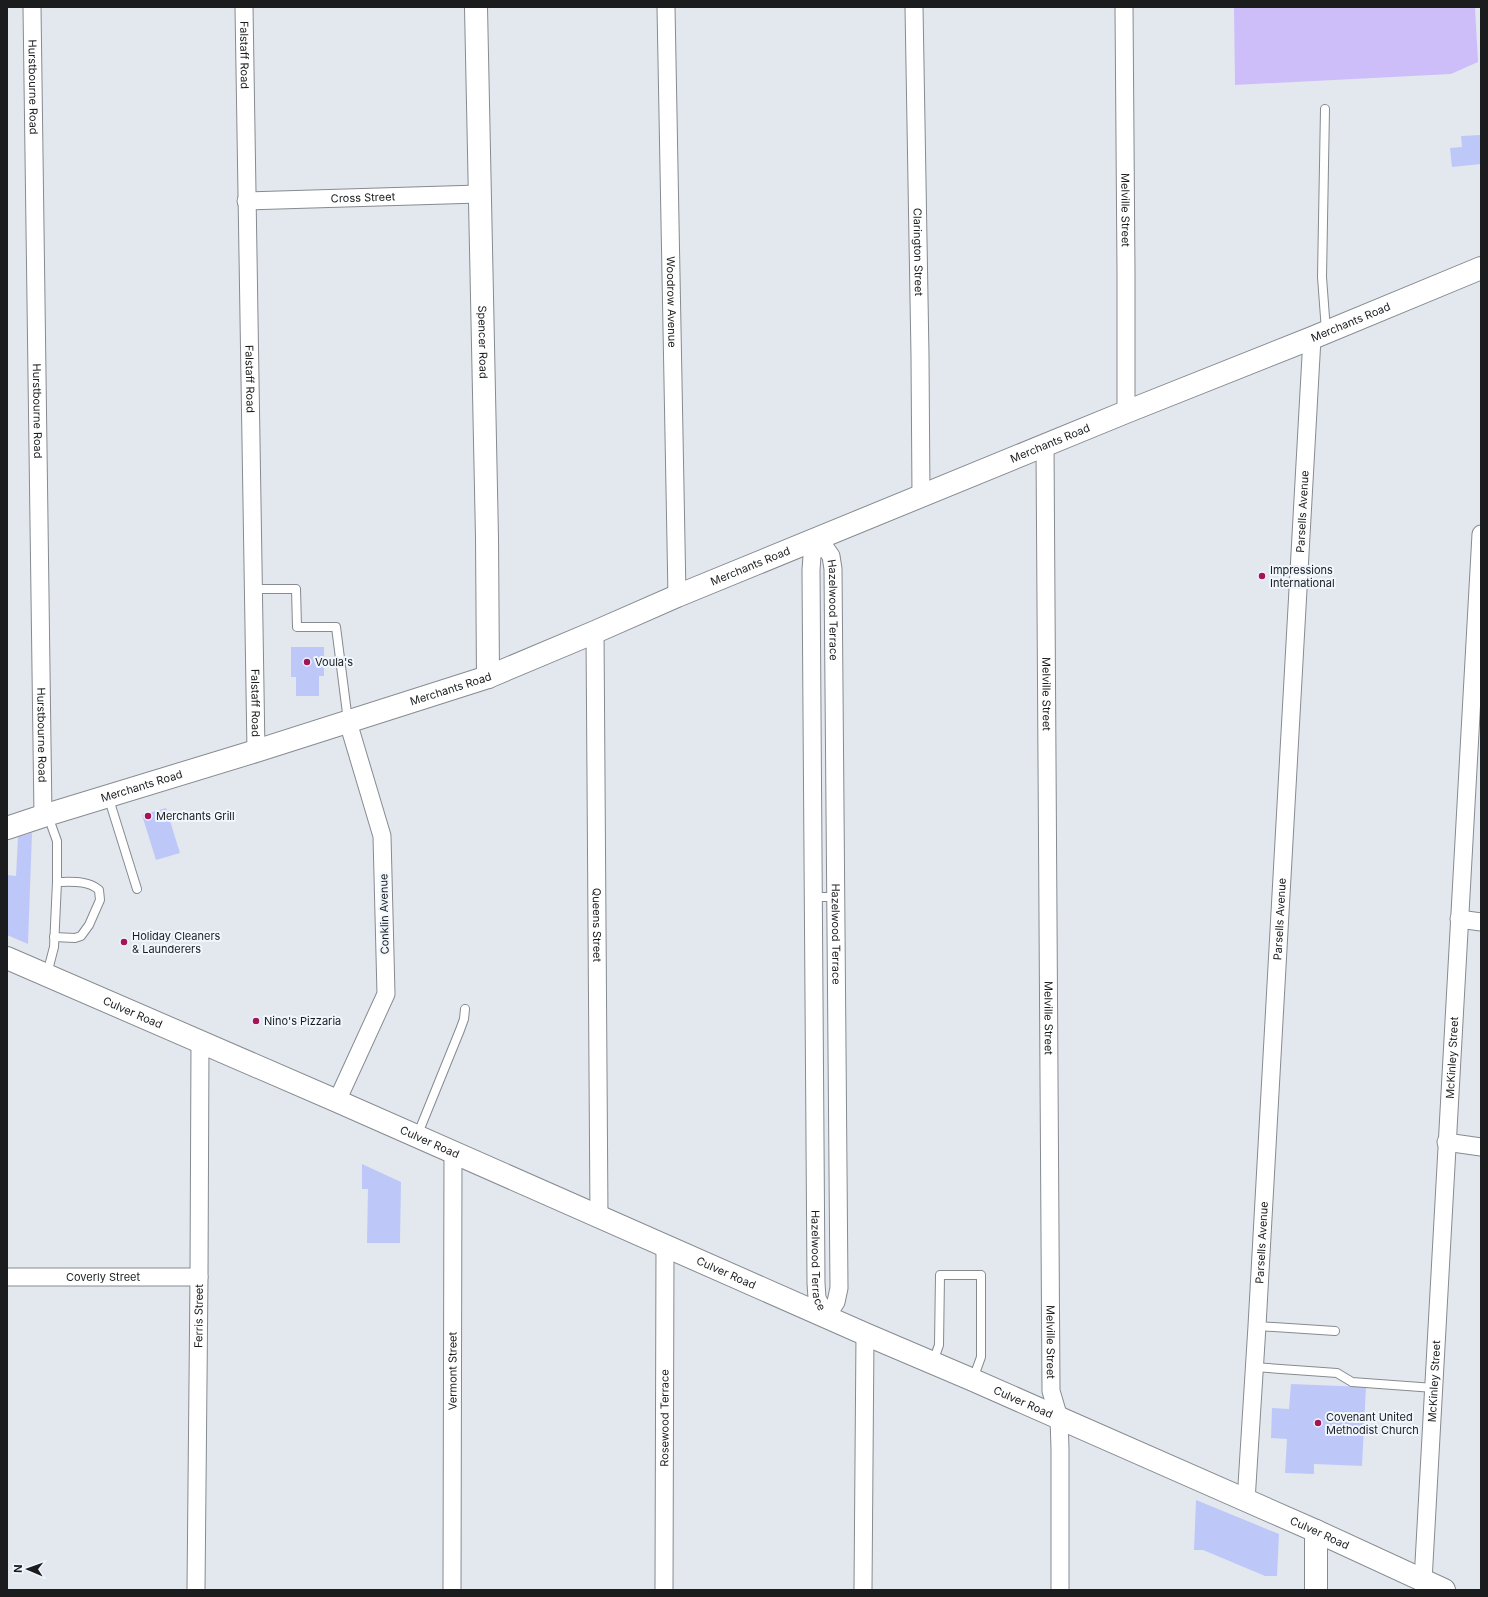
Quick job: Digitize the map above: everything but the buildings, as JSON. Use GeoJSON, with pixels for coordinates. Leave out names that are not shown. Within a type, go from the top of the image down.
{"type":"FeatureCollection","features":[{"type":"Feature","properties":{"kind":"street","name":"Hurstbourne Road"},"geometry":{"type":"LineString","coordinates":[[32,7],[45,815]]}},
{"type":"Feature","properties":{"kind":"street","name":"Falstaff Road"},"geometry":{"type":"LineString","coordinates":[[244,7],[256,751]]}},
{"type":"Feature","properties":{"kind":"street","name":"Spencer Road"},"geometry":{"type":"LineString","coordinates":[[476,7],[487,530],[488,677]]}},
{"type":"Feature","properties":{"kind":"street","name":"Woodrow Avenue"},"geometry":{"type":"LineString","coordinates":[[666,7],[677,596]]}},
{"type":"Feature","properties":{"kind":"street","name":"Clarington Street"},"geometry":{"type":"LineString","coordinates":[[914,7],[921,496]]}},
{"type":"Feature","properties":{"kind":"street","name":"Melville Street"},"geometry":{"type":"LineString","coordinates":[[1124,7],[1126,412]]}},
{"type":"Feature","properties":{"kind":"street","name":"Cross Street"},"geometry":{"type":"LineString","coordinates":[[246,200],[479,194]]}},
{"type":"Feature","properties":{"kind":"street","name":"Merchants Road"},"geometry":{"type":"LineString","coordinates":[[7,828],[488,677],[677,596],[1481,268]]}},
{"type":"Feature","properties":{"kind":"street","name":"Parsells Avenue"},"geometry":{"type":"LineString","coordinates":[[1246,1501],[1319,335]]}},
{"type":"Feature","properties":{"kind":"street","name":"Melville Street"},"geometry":{"type":"LineString","coordinates":[[1045,446],[1051,1391],[1058,1418],[1060,1449],[1060,1590]]}},
{"type":"Feature","properties":{"kind":"street","name":"McKinley Street"},"geometry":{"type":"LineString","coordinates":[[1423,1582],[1459,919],[1477,697],[1481,534]]}},
{"type":"Feature","properties":{"kind":"street","name":"Hazelwood Terrace"},"geometry":{"type":"LineString","coordinates":[[819,539],[831,556],[832,569],[839,1288],[836,1302],[826,1317]]}},
{"type":"Feature","properties":{"kind":"street","name":"Hazelwood Terrace"},"geometry":{"type":"LineString","coordinates":[[819,539],[812,556],[811,570],[816,1283],[817,1298],[826,1317]]}},
{"type":"Feature","properties":{"kind":"street","name":"Queens Street"},"geometry":{"type":"LineString","coordinates":[[595,632],[599,1217]]}},
{"type":"Feature","properties":{"kind":"street","name":"Conklin Avenue"},"geometry":{"type":"LineString","coordinates":[[338,1101],[386,994],[382,836],[348,722]]}},
{"type":"Feature","properties":{"kind":"street"},"geometry":{"type":"LineString","coordinates":[[1459,919],[1481,922]]}},
{"type":"Feature","properties":{"kind":"street","name":"Culver Road"},"geometry":{"type":"LineString","coordinates":[[7,958],[338,1101],[826,1317],[973,1380],[1316,1531],[1423,1582],[1444,1590]]}},
{"type":"Feature","properties":{"kind":"street","name":"Ferris Street"},"geometry":{"type":"LineString","coordinates":[[196,1590],[200,1042]]}},
{"type":"Feature","properties":{"kind":"street"},"geometry":{"type":"LineString","coordinates":[[1446,1142],[1481,1147]]}},
{"type":"Feature","properties":{"kind":"street","name":"Vermont Street"},"geometry":{"type":"LineString","coordinates":[[452,1590],[453,1152]]}},
{"type":"Feature","properties":{"kind":"street","name":"Rosewood Terrace"},"geometry":{"type":"LineString","coordinates":[[664,1590],[665,1246]]}},
{"type":"Feature","properties":{"kind":"street","name":"Coverly Street"},"geometry":{"type":"LineString","coordinates":[[7,1277],[199,1277]]}},
{"type":"Feature","properties":{"kind":"street"},"geometry":{"type":"LineString","coordinates":[[863,1590],[865,1334]]}},
{"type":"Feature","properties":{"kind":"street"},"geometry":{"type":"LineString","coordinates":[[1316,1531],[1316,1590]]}},
{"type":"Feature","properties":{"kind":"lane"},"geometry":{"type":"LineString","coordinates":[[1319,335],[1322,277],[1325,109]]}},
{"type":"Feature","properties":{"kind":"lane"},"geometry":{"type":"LineString","coordinates":[[254,589],[296,589],[297,627],[336,627],[348,722]]}},
{"type":"Feature","properties":{"kind":"lane"},"geometry":{"type":"LineString","coordinates":[[108,796],[137,889]]}},
{"type":"Feature","properties":{"kind":"lane"},"geometry":{"type":"LineString","coordinates":[[45,815],[57,841],[54,947],[46,975]]}},
{"type":"Feature","properties":{"kind":"lane"},"geometry":{"type":"LineString","coordinates":[[54,937],[75,938],[82,936],[89,925],[100,900],[99,890],[93,885],[75,882],[57,882]]}},
{"type":"Feature","properties":{"kind":"lane"},"geometry":{"type":"LineString","coordinates":[[813,897],[835,897]]}},
{"type":"Feature","properties":{"kind":"lane"},"geometry":{"type":"LineString","coordinates":[[417,1137],[460,1030],[464,1019],[465,1010]]}},
{"type":"Feature","properties":{"kind":"lane"},"geometry":{"type":"LineString","coordinates":[[933,1363],[939,1345],[940,1275],[981,1275],[981,1357],[973,1380]]}},
{"type":"Feature","properties":{"kind":"lane"},"geometry":{"type":"LineString","coordinates":[[1257,1326],[1335,1331]]}},
{"type":"Feature","properties":{"kind":"lane"},"geometry":{"type":"LineString","coordinates":[[1254,1367],[1337,1373],[1352,1382],[1434,1388]]}},
{"type":"Feature","properties":{"kind":"shaded area"},"geometry":{"type":"Polygon","coordinates":[[[1234,7],[1475,7],[1478,62],[1451,74],[1235,85],[1234,7]]]}},
{"type":"Feature","properties":{"kind":"place","name":"Impressions International"},"geometry":{"type":"Point","coordinates":[1262,576]}},
{"type":"Feature","properties":{"kind":"place","name":"Voula's"},"geometry":{"type":"Point","coordinates":[307,662]}},
{"type":"Feature","properties":{"kind":"place","name":"Merchants Grill"},"geometry":{"type":"Point","coordinates":[148,816]}},
{"type":"Feature","properties":{"kind":"place","name":"Holiday Cleaners & Launderers"},"geometry":{"type":"Point","coordinates":[124,942]}},
{"type":"Feature","properties":{"kind":"place","name":"Nino's Pizzaria"},"geometry":{"type":"Point","coordinates":[256,1021]}},
{"type":"Feature","properties":{"kind":"place","name":"Covenant United Methodist Church"},"geometry":{"type":"Point","coordinates":[1318,1423]}}]}
